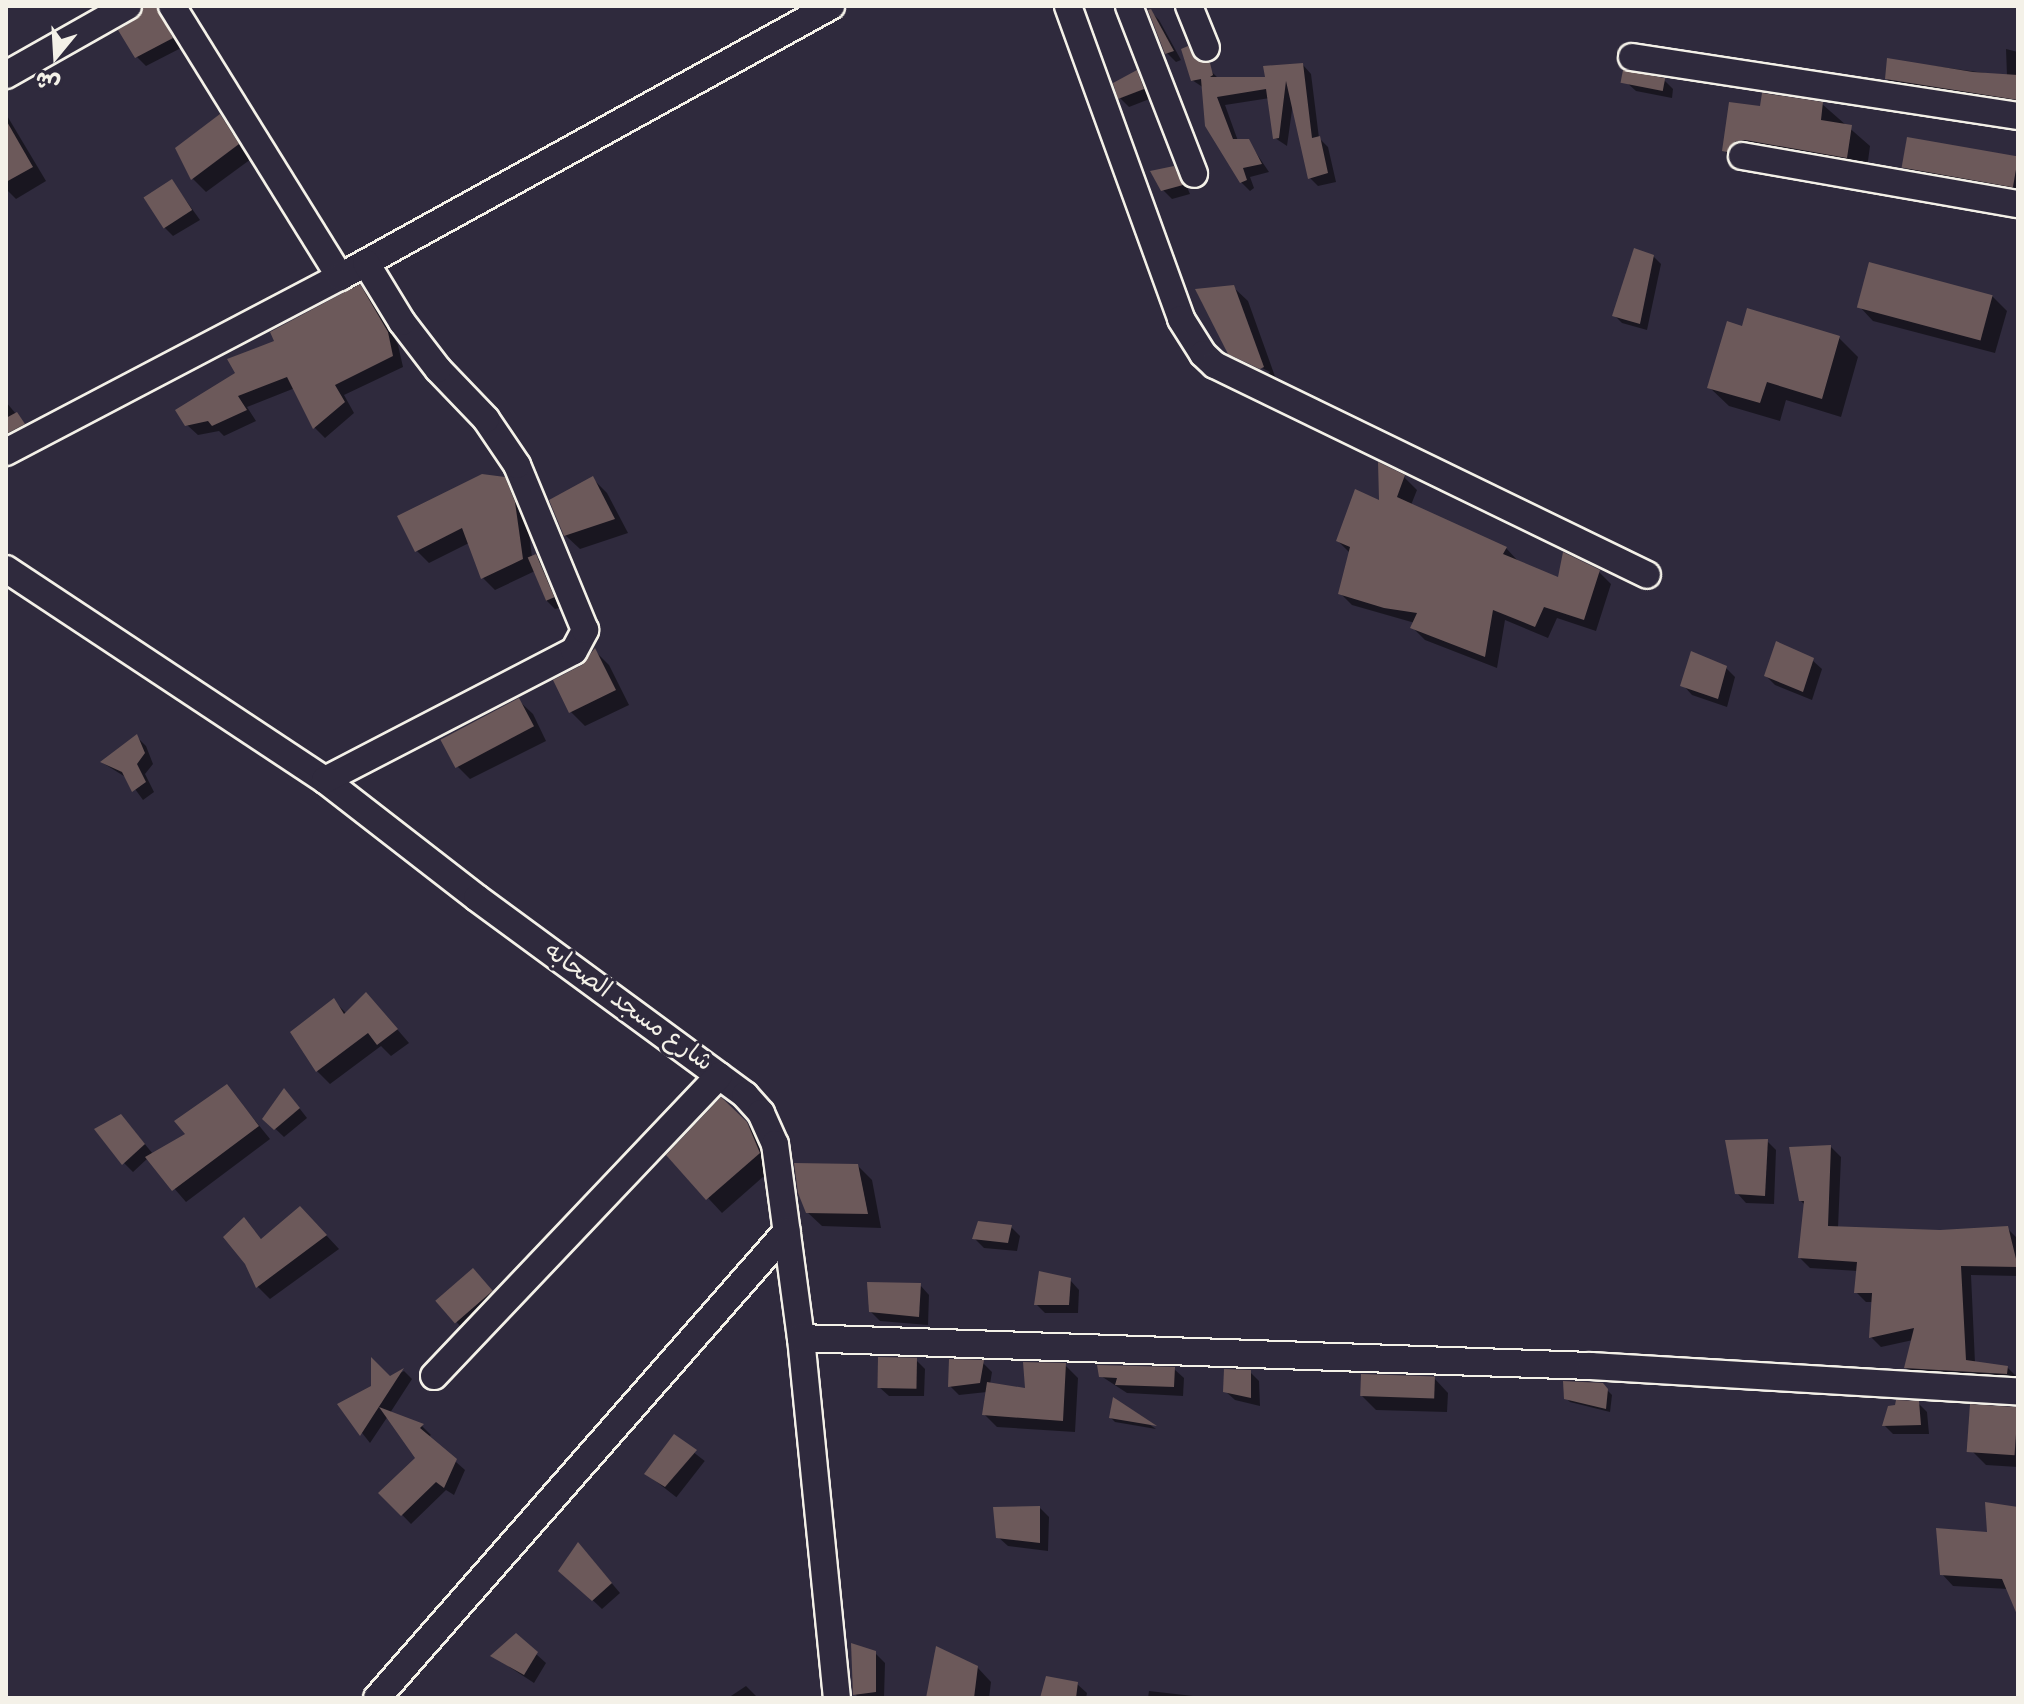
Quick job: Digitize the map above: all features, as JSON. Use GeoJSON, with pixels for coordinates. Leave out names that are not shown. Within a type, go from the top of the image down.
{"type":"FeatureCollection","features":[{"type":"Feature","properties":{"kind":"street"},"geometry":{"type":"LineString","coordinates":[[6,75],[128,6]]}},
{"type":"Feature","properties":{"kind":"street"},"geometry":{"type":"LineString","coordinates":[[172,6],[340,277]]}},
{"type":"Feature","properties":{"kind":"street"},"geometry":{"type":"LineString","coordinates":[[6,452],[366,263],[831,6]]}},
{"type":"Feature","properties":{"kind":"street"},"geometry":{"type":"LineString","coordinates":[[1068,6],[1181,319],[1203,354],[1215,365],[1647,575]]}},
{"type":"Feature","properties":{"kind":"street"},"geometry":{"type":"LineString","coordinates":[[1129,6],[1194,174]]}},
{"type":"Feature","properties":{"kind":"street"},"geometry":{"type":"LineString","coordinates":[[1189,6],[1206,48]]}},
{"type":"Feature","properties":{"kind":"street"},"geometry":{"type":"LineString","coordinates":[[1632,57],[2018,116]]}},
{"type":"Feature","properties":{"kind":"street"},"geometry":{"type":"LineString","coordinates":[[1742,156],[2018,204]]}},
{"type":"Feature","properties":{"kind":"street"},"geometry":{"type":"LineString","coordinates":[[325,780],[574,651],[585,630],[517,465],[486,419],[410,333],[366,263]]}},
{"type":"Feature","properties":{"kind":"street","name":"شارع مسجد الصحابه"},"geometry":{"type":"LineString","coordinates":[[6,569],[325,780],[477,898],[745,1095],[769,1126],[775,1144],[801,1338],[837,1698]]}},
{"type":"Feature","properties":{"kind":"street"},"geometry":{"type":"LineString","coordinates":[[434,1376],[719,1076]]}},
{"type":"Feature","properties":{"kind":"street"},"geometry":{"type":"LineString","coordinates":[[377,1698],[787,1231]]}},
{"type":"Feature","properties":{"kind":"street"},"geometry":{"type":"LineString","coordinates":[[801,1338],[1591,1366],[2018,1391]]}},
{"type":"Feature","properties":{"kind":"building"},"geometry":{"type":"Polygon","coordinates":[[[144,6],[156,6],[173,38],[135,58],[118,30],[136,19],[144,6]]]}},
{"type":"Feature","properties":{"kind":"building"},"geometry":{"type":"Polygon","coordinates":[[[1151,9],[1174,51],[1165,54],[1148,10],[1151,9]]]}},
{"type":"Feature","properties":{"kind":"building"},"geometry":{"type":"Polygon","coordinates":[[[1188,46],[1196,60],[1210,63],[1213,75],[1210,77],[1265,77],[1263,66],[1303,63],[1312,138],[1320,136],[1328,173],[1308,179],[1286,81],[1279,138],[1273,139],[1266,89],[1217,97],[1233,139],[1249,139],[1262,164],[1243,168],[1247,180],[1240,183],[1205,126],[1201,79],[1191,81],[1181,49],[1188,46]]]}},
{"type":"Feature","properties":{"kind":"building"},"geometry":{"type":"Polygon","coordinates":[[[1887,58],[1973,72],[2018,75],[2018,100],[1885,79],[1887,58]]]}},
{"type":"Feature","properties":{"kind":"building"},"geometry":{"type":"Polygon","coordinates":[[[1137,70],[1144,89],[1118,99],[1113,83],[1137,70]]]}},
{"type":"Feature","properties":{"kind":"building"},"geometry":{"type":"Polygon","coordinates":[[[1623,70],[1665,78],[1663,91],[1621,83],[1623,70]]]}},
{"type":"Feature","properties":{"kind":"building"},"geometry":{"type":"Polygon","coordinates":[[[1762,93],[1823,102],[1821,120],[1852,125],[1847,158],[1745,140],[1736,141],[1727,152],[1722,151],[1729,102],[1760,106],[1762,93]]]}},
{"type":"Feature","properties":{"kind":"building"},"geometry":{"type":"Polygon","coordinates":[[[220,114],[239,144],[191,180],[175,148],[220,114]]]}},
{"type":"Feature","properties":{"kind":"building"},"geometry":{"type":"Polygon","coordinates":[[[6,120],[33,167],[6,182],[6,120]]]}},
{"type":"Feature","properties":{"kind":"building"},"geometry":{"type":"Polygon","coordinates":[[[1907,137],[2018,157],[2013,187],[1902,168],[1907,137]]]}},
{"type":"Feature","properties":{"kind":"building"},"geometry":{"type":"Polygon","coordinates":[[[1174,166],[1183,185],[1161,191],[1150,171],[1174,166]]]}},
{"type":"Feature","properties":{"kind":"building"},"geometry":{"type":"Polygon","coordinates":[[[172,179],[192,210],[164,229],[143,198],[172,179]]]}},
{"type":"Feature","properties":{"kind":"building"},"geometry":{"type":"Polygon","coordinates":[[[1634,248],[1654,255],[1640,324],[1612,316],[1634,248]]]}},
{"type":"Feature","properties":{"kind":"building"},"geometry":{"type":"Polygon","coordinates":[[[1869,262],[1993,295],[1980,341],[1857,307],[1869,262]]]}},
{"type":"Feature","properties":{"kind":"building"},"geometry":{"type":"Polygon","coordinates":[[[360,284],[388,332],[393,356],[335,385],[345,402],[313,429],[287,377],[238,396],[247,410],[212,426],[208,421],[185,426],[175,410],[235,373],[227,359],[274,341],[270,332],[360,284]]]}},
{"type":"Feature","properties":{"kind":"building"},"geometry":{"type":"Polygon","coordinates":[[[1234,285],[1264,367],[1260,369],[1228,354],[1195,289],[1234,285]]]}},
{"type":"Feature","properties":{"kind":"building"},"geometry":{"type":"Polygon","coordinates":[[[1747,308],[1840,336],[1822,399],[1767,382],[1760,403],[1707,388],[1727,321],[1742,326],[1747,308]]]}},
{"type":"Feature","properties":{"kind":"building"},"geometry":{"type":"Polygon","coordinates":[[[17,412],[25,424],[6,434],[6,418],[17,412]]]}},
{"type":"Feature","properties":{"kind":"building"},"geometry":{"type":"Polygon","coordinates":[[[1378,462],[1405,475],[1397,497],[1507,547],[1503,554],[1558,577],[1563,552],[1600,570],[1584,620],[1544,607],[1535,627],[1493,610],[1485,657],[1410,628],[1417,613],[1384,608],[1338,594],[1350,547],[1336,541],[1355,489],[1379,500],[1378,462]]]}},
{"type":"Feature","properties":{"kind":"building"},"geometry":{"type":"Polygon","coordinates":[[[482,474],[505,477],[515,502],[523,559],[481,579],[462,528],[415,552],[397,516],[482,474]]]}},
{"type":"Feature","properties":{"kind":"building"},"geometry":{"type":"Polygon","coordinates":[[[593,476],[615,519],[564,536],[549,500],[593,476]]]}},
{"type":"Feature","properties":{"kind":"building"},"geometry":{"type":"Polygon","coordinates":[[[536,554],[554,597],[546,601],[528,558],[536,554]]]}},
{"type":"Feature","properties":{"kind":"building"},"geometry":{"type":"Polygon","coordinates":[[[1776,641],[1814,658],[1803,692],[1764,676],[1776,641]]]}},
{"type":"Feature","properties":{"kind":"building"},"geometry":{"type":"Polygon","coordinates":[[[595,648],[616,690],[569,713],[553,680],[582,665],[595,648]]]}},
{"type":"Feature","properties":{"kind":"building"},"geometry":{"type":"Polygon","coordinates":[[[1691,651],[1727,666],[1718,699],[1680,686],[1691,651]]]}},
{"type":"Feature","properties":{"kind":"building"},"geometry":{"type":"Polygon","coordinates":[[[519,698],[534,726],[455,768],[440,740],[519,698]]]}},
{"type":"Feature","properties":{"kind":"building"},"geometry":{"type":"Polygon","coordinates":[[[137,734],[145,753],[137,764],[146,782],[132,792],[122,772],[100,762],[137,734]]]}},
{"type":"Feature","properties":{"kind":"building"},"geometry":{"type":"Polygon","coordinates":[[[366,992],[398,1029],[377,1045],[368,1033],[316,1072],[290,1032],[334,998],[344,1014],[366,992]]]}},
{"type":"Feature","properties":{"kind":"building"},"geometry":{"type":"Polygon","coordinates":[[[227,1084],[259,1126],[172,1191],[145,1157],[185,1134],[174,1121],[227,1084]]]}},
{"type":"Feature","properties":{"kind":"building"},"geometry":{"type":"Polygon","coordinates":[[[284,1088],[300,1108],[274,1130],[262,1119],[284,1088]]]}},
{"type":"Feature","properties":{"kind":"building"},"geometry":{"type":"Polygon","coordinates":[[[721,1097],[747,1122],[760,1153],[706,1200],[666,1155],[721,1097]]]}},
{"type":"Feature","properties":{"kind":"building"},"geometry":{"type":"Polygon","coordinates":[[[121,1114],[145,1144],[122,1165],[94,1129],[121,1114]]]}},
{"type":"Feature","properties":{"kind":"building"},"geometry":{"type":"Polygon","coordinates":[[[1768,1139],[1765,1196],[1735,1194],[1725,1140],[1768,1139]]]}},
{"type":"Feature","properties":{"kind":"building"},"geometry":{"type":"Polygon","coordinates":[[[1831,1145],[1828,1226],[1940,1230],[2008,1226],[2018,1267],[1961,1266],[1966,1360],[2008,1366],[2007,1374],[1904,1368],[1914,1328],[1869,1338],[1872,1293],[1854,1293],[1857,1262],[1798,1258],[1804,1201],[1799,1201],[1789,1147],[1831,1145]]]}},
{"type":"Feature","properties":{"kind":"building"},"geometry":{"type":"Polygon","coordinates":[[[794,1163],[858,1164],[868,1214],[806,1213],[798,1193],[794,1163]]]}},
{"type":"Feature","properties":{"kind":"building"},"geometry":{"type":"Polygon","coordinates":[[[300,1206],[327,1235],[256,1288],[245,1264],[223,1237],[244,1217],[261,1239],[300,1206]]]}},
{"type":"Feature","properties":{"kind":"building"},"geometry":{"type":"Polygon","coordinates":[[[978,1221],[1012,1225],[1008,1243],[972,1239],[978,1221]]]}},
{"type":"Feature","properties":{"kind":"building"},"geometry":{"type":"Polygon","coordinates":[[[473,1268],[493,1291],[455,1323],[435,1301],[473,1268]]]}},
{"type":"Feature","properties":{"kind":"building"},"geometry":{"type":"Polygon","coordinates":[[[1039,1271],[1071,1278],[1069,1305],[1034,1305],[1039,1271]]]}},
{"type":"Feature","properties":{"kind":"building"},"geometry":{"type":"Polygon","coordinates":[[[867,1282],[921,1283],[919,1317],[869,1312],[867,1282]]]}},
{"type":"Feature","properties":{"kind":"building"},"geometry":{"type":"Polygon","coordinates":[[[371,1357],[390,1376],[404,1368],[360,1436],[337,1404],[371,1386],[371,1357]]]}},
{"type":"Feature","properties":{"kind":"building"},"geometry":{"type":"Polygon","coordinates":[[[878,1357],[917,1358],[916,1389],[877,1388],[878,1357]]]}},
{"type":"Feature","properties":{"kind":"building"},"geometry":{"type":"Polygon","coordinates":[[[949,1359],[984,1360],[980,1383],[948,1387],[949,1359]]]}},
{"type":"Feature","properties":{"kind":"building"},"geometry":{"type":"Polygon","coordinates":[[[1023,1362],[1066,1363],[1063,1421],[982,1415],[987,1382],[1025,1388],[1023,1362]]]}},
{"type":"Feature","properties":{"kind":"building"},"geometry":{"type":"Polygon","coordinates":[[[1097,1365],[1175,1367],[1174,1387],[1115,1385],[1117,1378],[1099,1377],[1097,1365]]]}},
{"type":"Feature","properties":{"kind":"building"},"geometry":{"type":"Polygon","coordinates":[[[1224,1369],[1251,1370],[1251,1398],[1223,1392],[1224,1369]]]}},
{"type":"Feature","properties":{"kind":"building"},"geometry":{"type":"Polygon","coordinates":[[[1361,1374],[1435,1377],[1434,1399],[1360,1396],[1361,1374]]]}},
{"type":"Feature","properties":{"kind":"building"},"geometry":{"type":"Polygon","coordinates":[[[1563,1381],[1603,1383],[1608,1389],[1606,1409],[1564,1399],[1563,1381]]]}},
{"type":"Feature","properties":{"kind":"building"},"geometry":{"type":"Polygon","coordinates":[[[1113,1397],[1157,1426],[1109,1418],[1113,1397]]]}},
{"type":"Feature","properties":{"kind":"building"},"geometry":{"type":"Polygon","coordinates":[[[1896,1400],[1919,1401],[1921,1425],[1882,1426],[1888,1406],[1895,1405],[1896,1400]]]}},
{"type":"Feature","properties":{"kind":"building"},"geometry":{"type":"Polygon","coordinates":[[[1970,1404],[2018,1407],[2015,1455],[1967,1452],[1970,1404]]]}},
{"type":"Feature","properties":{"kind":"building"},"geometry":{"type":"Polygon","coordinates":[[[379,1407],[424,1424],[420,1428],[457,1459],[444,1488],[436,1482],[401,1516],[378,1493],[415,1458],[379,1407]]]}},
{"type":"Feature","properties":{"kind":"building"},"geometry":{"type":"Polygon","coordinates":[[[674,1434],[697,1450],[665,1487],[644,1474],[674,1434]]]}},
{"type":"Feature","properties":{"kind":"building"},"geometry":{"type":"Polygon","coordinates":[[[1985,1502],[2018,1507],[2018,1617],[2002,1579],[1940,1575],[1936,1528],[1987,1532],[1985,1502]]]}},
{"type":"Feature","properties":{"kind":"building"},"geometry":{"type":"Polygon","coordinates":[[[1040,1506],[1040,1543],[996,1538],[993,1507],[1040,1506]]]}},
{"type":"Feature","properties":{"kind":"building"},"geometry":{"type":"Polygon","coordinates":[[[578,1542],[612,1583],[592,1601],[558,1571],[578,1542]]]}},
{"type":"Feature","properties":{"kind":"building"},"geometry":{"type":"Polygon","coordinates":[[[516,1633],[538,1652],[524,1675],[490,1656],[516,1633]]]}},
{"type":"Feature","properties":{"kind":"building"},"geometry":{"type":"Polygon","coordinates":[[[851,1643],[876,1651],[876,1692],[853,1695],[851,1643]]]}},
{"type":"Feature","properties":{"kind":"building"},"geometry":{"type":"Polygon","coordinates":[[[936,1646],[978,1666],[974,1698],[926,1698],[936,1646]]]}},
{"type":"Feature","properties":{"kind":"building"},"geometry":{"type":"Polygon","coordinates":[[[1046,1676],[1078,1682],[1076,1698],[1040,1698],[1046,1676]]]}}]}
